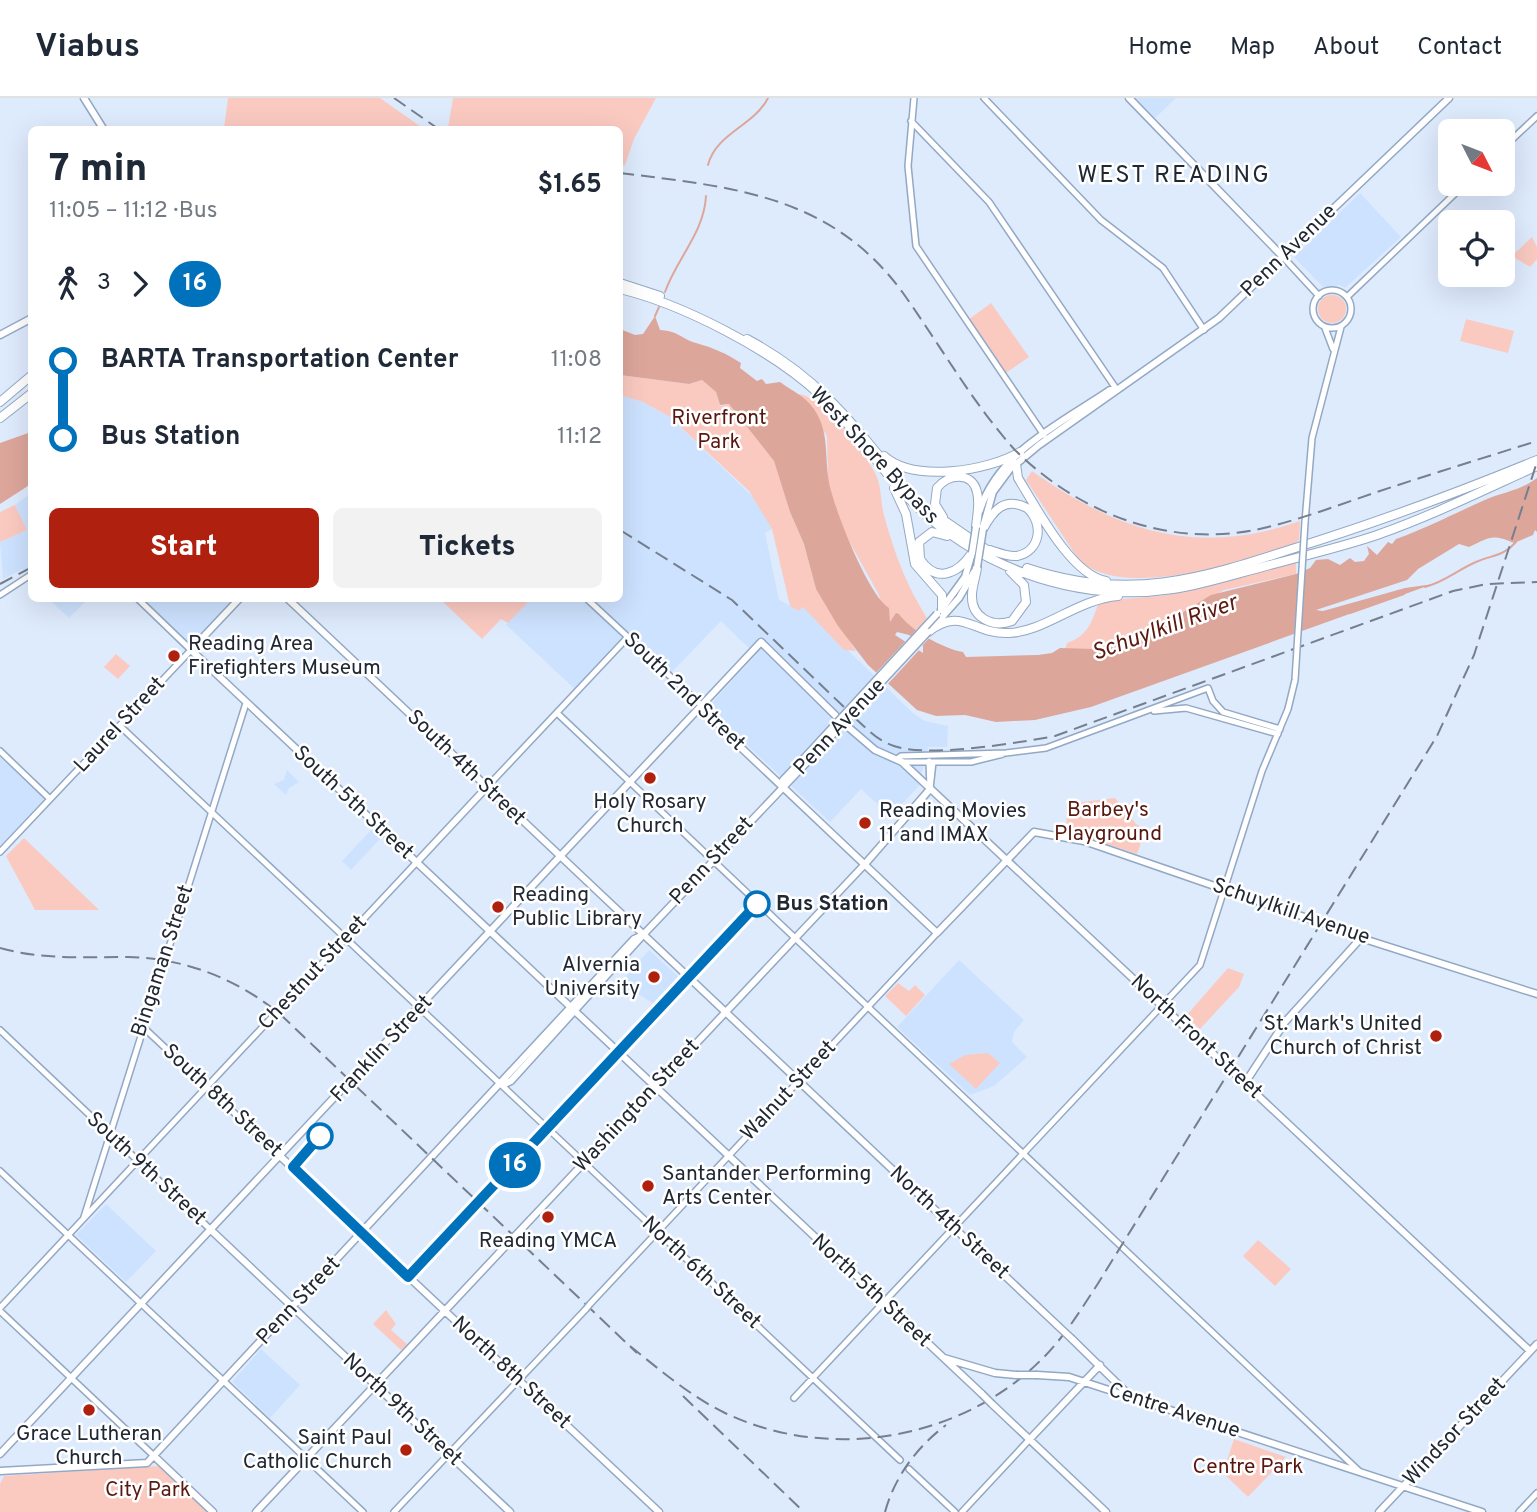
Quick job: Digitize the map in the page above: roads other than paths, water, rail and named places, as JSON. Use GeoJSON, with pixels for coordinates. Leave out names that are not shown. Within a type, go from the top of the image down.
{"type":"FeatureCollection","features":[{"type":"Feature","properties":{"kind":"highway","name":"West Shore Bypass"},"geometry":{"type":"LineString","coordinates":[[623,284],[651,292],[702,317],[820,391],[842,410],[913,496],[960,534],[1023,567],[1075,582],[1129,586],[1167,583],[1220,573],[1433,504],[1537,460]]}},
{"type":"Feature","properties":{"kind":"highway","name":"West Shore Bypass"},"geometry":{"type":"LineString","coordinates":[[623,290],[702,317]]}},
{"type":"Feature","properties":{"kind":"highway"},"geometry":{"type":"LineString","coordinates":[[0,402],[28,380]]}},
{"type":"Feature","properties":{"kind":"highway","name":"West Shore Bypass"},"geometry":{"type":"LineString","coordinates":[[820,391],[920,509],[965,545],[999,563],[1064,585],[1116,592],[1148,592],[1197,585],[1374,536],[1537,467]]}},
{"type":"Feature","properties":{"kind":"highway"},"geometry":{"type":"LineString","coordinates":[[0,418],[28,397]]}},
{"type":"Feature","properties":{"kind":"highway"},"geometry":{"type":"LineString","coordinates":[[842,410],[890,461],[913,472],[991,465],[1020,452]]}},
{"type":"Feature","properties":{"kind":"highway"},"geometry":{"type":"LineString","coordinates":[[864,446],[903,504],[913,558],[942,595],[940,613]]}},
{"type":"Feature","properties":{"kind":"highway"},"geometry":{"type":"LineString","coordinates":[[1016,464],[1018,478],[1080,569],[1096,579],[1129,586]]}},
{"type":"Feature","properties":{"kind":"highway"},"geometry":{"type":"LineString","coordinates":[[960,534],[937,510],[934,500],[938,485],[951,477],[967,479],[976,489],[979,528]]}},
{"type":"Feature","properties":{"kind":"highway"},"geometry":{"type":"LineString","coordinates":[[979,528],[997,508],[1014,503],[1032,513],[1039,532],[1033,546],[1019,555],[1007,556],[983,548]]}},
{"type":"Feature","properties":{"kind":"highway"},"geometry":{"type":"LineString","coordinates":[[965,545],[932,532],[920,540],[918,552],[925,566],[940,574],[956,572],[971,565]]}},
{"type":"Feature","properties":{"kind":"highway"},"geometry":{"type":"LineString","coordinates":[[972,553],[973,606],[986,621],[1005,623],[1021,612],[1027,596],[1018,577],[999,563]]}},
{"type":"Feature","properties":{"kind":"highway"},"geometry":{"type":"LineString","coordinates":[[928,632],[941,622],[951,619],[993,632],[1012,633],[1092,600],[1148,592]]}},
{"type":"Feature","properties":{"kind":"main road"},"geometry":{"type":"LineString","coordinates":[[84,98],[102,126]]}},
{"type":"Feature","properties":{"kind":"main road"},"geometry":{"type":"LineString","coordinates":[[1129,98],[1283,257]]}},
{"type":"Feature","properties":{"kind":"main road","name":"Penn Avenue"},"geometry":{"type":"LineString","coordinates":[[972,553],[991,484],[1020,452],[1031,448],[1204,330],[1449,98]]}},
{"type":"Feature","properties":{"kind":"main road"},"geometry":{"type":"LineString","coordinates":[[0,335],[28,320]]}},
{"type":"Feature","properties":{"kind":"main road","name":"Penn Avenue"},"geometry":{"type":"LineString","coordinates":[[782,786],[940,613],[963,592],[979,528],[993,492],[1016,464],[1044,435],[1110,390],[1117,390]]}},
{"type":"Feature","properties":{"kind":"main road","name":"Laurel Street"},"geometry":{"type":"LineString","coordinates":[[191,650],[236,602]]}},
{"type":"Feature","properties":{"kind":"main road","name":"South 4th Street"},"geometry":{"type":"LineString","coordinates":[[291,602],[643,935]]}},
{"type":"Feature","properties":{"kind":"main road","name":"Penn Avenue"},"geometry":{"type":"LineString","coordinates":[[808,757],[928,632],[940,613]]}},
{"type":"Feature","properties":{"kind":"main road","name":"Franklin Street"},"geometry":{"type":"LineString","coordinates":[[0,1454],[212,1231],[761,642],[836,716]]}},
{"type":"Feature","properties":{"kind":"main road","name":"South 5th Street"},"geometry":{"type":"LineString","coordinates":[[191,650],[572,1010]]}},
{"type":"Feature","properties":{"kind":"main road","name":"South 2nd Street"},"geometry":{"type":"LineString","coordinates":[[702,706],[797,801],[937,933]]}},
{"type":"Feature","properties":{"kind":"main road","name":"North Front Street"},"geometry":{"type":"LineString","coordinates":[[847,726],[875,750],[900,761],[1530,1351]]}},
{"type":"Feature","properties":{"kind":"main road"},"geometry":{"type":"LineString","coordinates":[[766,771],[792,775],[792,787],[797,801]]}},
{"type":"Feature","properties":{"kind":"main road","name":"Penn Street"},"geometry":{"type":"LineString","coordinates":[[154,1456],[501,1086],[511,1082],[572,1010],[782,786]]}},
{"type":"Feature","properties":{"kind":"main road","name":"Chestnut Street"},"geometry":{"type":"LineString","coordinates":[[416,863],[486,788]]}},
{"type":"Feature","properties":{"kind":"main road","name":"Washington Street"},"geometry":{"type":"LineString","coordinates":[[256,1512],[865,864],[930,789]]}},
{"type":"Feature","properties":{"kind":"main road","name":"Walnut Street"},"geometry":{"type":"LineString","coordinates":[[937,933],[1032,832],[1044,832]]}},
{"type":"Feature","properties":{"kind":"main road","name":"Schuylkill Avenue"},"geometry":{"type":"LineString","coordinates":[[1044,832],[1084,841],[1361,938],[1537,994]]}},
{"type":"Feature","properties":{"kind":"main road"},"geometry":{"type":"LineString","coordinates":[[849,880],[856,868],[853,852],[865,855],[882,843]]}},
{"type":"Feature","properties":{"kind":"main road","name":"North 4th Street"},"geometry":{"type":"LineString","coordinates":[[643,935],[1131,1397]]}},
{"type":"Feature","properties":{"kind":"main road"},"geometry":{"type":"LineString","coordinates":[[1245,1083],[1285,1022],[1361,938]]}},
{"type":"Feature","properties":{"kind":"main road","name":"North 5th Street"},"geometry":{"type":"LineString","coordinates":[[572,1010],[1105,1512]]}},
{"type":"Feature","properties":{"kind":"main road","name":"South 8th Street"},"geometry":{"type":"LineString","coordinates":[[281,1157],[362,1234]]}},
{"type":"Feature","properties":{"kind":"main road","name":"South 9th Street"},"geometry":{"type":"LineString","coordinates":[[212,1231],[293,1308]]}},
{"type":"Feature","properties":{"kind":"main road","name":"North 8th Street"},"geometry":{"type":"LineString","coordinates":[[362,1234],[659,1512]]}},
{"type":"Feature","properties":{"kind":"main road","name":"North 9th Street"},"geometry":{"type":"LineString","coordinates":[[293,1308],[510,1512]]}},
{"type":"Feature","properties":{"kind":"main road","name":"Windsor Street"},"geometry":{"type":"LineString","coordinates":[[1380,1512],[1537,1344]]}},
{"type":"Feature","properties":{"kind":"main road","name":"Centre Avenue"},"geometry":{"type":"LineString","coordinates":[[942,1358],[995,1373],[1063,1376],[1482,1512]]}},
{"type":"Feature","properties":{"kind":"main road"},"geometry":{"type":"LineString","coordinates":[[1029,1440],[1100,1365]]}},
{"type":"Feature","properties":{"kind":"main road"},"geometry":{"type":"LineString","coordinates":[[0,1471],[147,1463],[154,1456],[214,1512]]}},
{"type":"Feature","properties":{"kind":"street"},"geometry":{"type":"LineString","coordinates":[[914,98],[908,166],[918,251],[1044,435]]}},
{"type":"Feature","properties":{"kind":"street"},"geometry":{"type":"LineString","coordinates":[[984,98],[1101,220],[1163,268],[1204,330]]}},
{"type":"Feature","properties":{"kind":"street"},"geometry":{"type":"LineString","coordinates":[[1516,136],[1537,116]]}},
{"type":"Feature","properties":{"kind":"street"},"geometry":{"type":"LineString","coordinates":[[910,121],[989,202],[1117,390]]}},
{"type":"Feature","properties":{"kind":"street"},"geometry":{"type":"LineString","coordinates":[[1347,297],[1452,196]]}},
{"type":"Feature","properties":{"kind":"street"},"geometry":{"type":"LineString","coordinates":[[1283,257],[1319,296]]}},
{"type":"Feature","properties":{"kind":"street"},"geometry":{"type":"LineString","coordinates":[[1333,356],[1325,328],[1314,315],[1314,304],[1319,296],[1331,290],[1347,297]]}},
{"type":"Feature","properties":{"kind":"street"},"geometry":{"type":"LineString","coordinates":[[794,1398],[1203,960],[1224,889],[1288,709],[1295,680],[1311,444],[1341,327],[1351,313],[1347,297]]}},
{"type":"Feature","properties":{"kind":"street"},"geometry":{"type":"LineString","coordinates":[[1325,328],[1341,327]]}},
{"type":"Feature","properties":{"kind":"street"},"geometry":{"type":"LineString","coordinates":[[0,595],[28,577]]}},
{"type":"Feature","properties":{"kind":"street","name":"South 5th Street"},"geometry":{"type":"LineString","coordinates":[[141,602],[191,650]]}},
{"type":"Feature","properties":{"kind":"street","name":"South 2nd Street"},"geometry":{"type":"LineString","coordinates":[[590,602],[702,706]]}},
{"type":"Feature","properties":{"kind":"street","name":"Chestnut Street"},"geometry":{"type":"LineString","coordinates":[[486,788],[627,638]]}},
{"type":"Feature","properties":{"kind":"street","name":"Laurel Street"},"geometry":{"type":"LineString","coordinates":[[0,852],[191,650]]}},
{"type":"Feature","properties":{"kind":"street"},"geometry":{"type":"LineString","coordinates":[[900,761],[1006,753],[1055,746],[1208,688],[1216,706],[1223,712],[1265,728],[1275,741]]}},
{"type":"Feature","properties":{"kind":"street","name":"Bingaman Street"},"geometry":{"type":"LineString","coordinates":[[83,1220],[246,702]]}},
{"type":"Feature","properties":{"kind":"street"},"geometry":{"type":"LineString","coordinates":[[1148,712],[1186,708],[1279,732]]}},
{"type":"Feature","properties":{"kind":"street"},"geometry":{"type":"LineString","coordinates":[[557,713],[1359,1471]]}},
{"type":"Feature","properties":{"kind":"street"},"geometry":{"type":"LineString","coordinates":[[1265,728],[1283,720]]}},
{"type":"Feature","properties":{"kind":"street","name":"North 6th Street"},"geometry":{"type":"LineString","coordinates":[[120,726],[900,1460]]}},
{"type":"Feature","properties":{"kind":"street"},"geometry":{"type":"LineString","coordinates":[[0,751],[50,799]]}},
{"type":"Feature","properties":{"kind":"street"},"geometry":{"type":"LineString","coordinates":[[931,759],[950,763],[994,758],[1006,753]]}},
{"type":"Feature","properties":{"kind":"street"},"geometry":{"type":"LineString","coordinates":[[930,789],[934,775],[931,759]]}},
{"type":"Feature","properties":{"kind":"street"},"geometry":{"type":"LineString","coordinates":[[930,789],[931,759]]}},
{"type":"Feature","properties":{"kind":"street"},"geometry":{"type":"LineString","coordinates":[[934,775],[950,763]]}},
{"type":"Feature","properties":{"kind":"street","name":"Chestnut Street"},"geometry":{"type":"LineString","coordinates":[[0,1309],[416,863]]}},
{"type":"Feature","properties":{"kind":"street","name":"Walnut Street"},"geometry":{"type":"LineString","coordinates":[[394,1512],[937,933]]}},
{"type":"Feature","properties":{"kind":"street","name":"South 8th Street"},"geometry":{"type":"LineString","coordinates":[[142,1026],[281,1157]]}},
{"type":"Feature","properties":{"kind":"street","name":"South 9th Street"},"geometry":{"type":"LineString","coordinates":[[0,1030],[212,1231]]}},
{"type":"Feature","properties":{"kind":"street"},"geometry":{"type":"LineString","coordinates":[[0,1171],[363,1512]]}},
{"type":"Feature","properties":{"kind":"street"},"geometry":{"type":"LineString","coordinates":[[0,1309],[154,1456]]}},
{"type":"Feature","properties":{"kind":"street","name":"North Front Street"},"geometry":{"type":"LineString","coordinates":[[1530,1351],[1537,1358]]}},
{"type":"Feature","properties":{"kind":"street"},"geometry":{"type":"LineString","coordinates":[[962,1512],[1029,1440]]}},
{"type":"Feature","properties":{"kind":"street"},"geometry":{"type":"LineString","coordinates":[[909,1469],[955,1512]]}},
{"type":"Feature","properties":{"kind":"street"},"geometry":{"type":"LineString","coordinates":[[1519,1512],[1537,1493]]}},
{"type":"Feature","properties":{"kind":"water","name":"Schuylkill River"},"geometry":{"type":"Polygon","coordinates":[[[655,316],[660,330],[672,332],[724,354],[741,363],[740,368],[757,381],[762,379],[766,384],[780,382],[807,401],[822,427],[829,482],[845,530],[871,587],[889,608],[890,622],[896,613],[899,614],[928,638],[963,652],[966,657],[1038,655],[1052,653],[1060,648],[1094,649],[1143,637],[1211,595],[1296,574],[1310,568],[1316,560],[1328,559],[1340,565],[1350,558],[1355,562],[1364,561],[1369,554],[1367,546],[1377,555],[1388,542],[1392,544],[1396,539],[1537,478],[1537,532],[1535,530],[1533,535],[1514,543],[1495,537],[1469,547],[1459,544],[1418,569],[1407,580],[1316,610],[1323,611],[1405,588],[1433,584],[1091,707],[1035,720],[996,722],[965,715],[936,716],[917,710],[868,665],[838,626],[816,589],[804,544],[790,512],[774,461],[729,404],[720,405],[716,392],[702,380],[689,384],[623,375],[623,330],[635,335],[643,334],[655,316]],[[897,632],[895,635],[923,653],[923,646],[909,635],[897,632]]]}},
{"type":"Feature","properties":{"kind":"water"},"geometry":{"type":"Polygon","coordinates":[[[28,433],[28,486],[0,504],[0,443],[28,433]]]}},
{"type":"Feature","properties":{"kind":"waterway"},"geometry":{"type":"LineString","coordinates":[[708,165],[719,145],[754,116],[768,98]]}},
{"type":"Feature","properties":{"kind":"waterway"},"geometry":{"type":"LineString","coordinates":[[665,292],[695,234],[706,196]]}},
{"type":"Feature","properties":{"kind":"waterway"},"geometry":{"type":"LineString","coordinates":[[655,316],[659,307]]}},
{"type":"Feature","properties":{"kind":"waterway"},"geometry":{"type":"LineString","coordinates":[[1425,587],[1476,562],[1502,553],[1516,542]]}},
{"type":"Feature","properties":{"kind":"waterway"},"geometry":{"type":"LineString","coordinates":[[1350,613],[1404,594]]}},
{"type":"Feature","properties":{"kind":"railway"},"geometry":{"type":"LineString","coordinates":[[394,98],[434,126]]}},
{"type":"Feature","properties":{"kind":"railway"},"geometry":{"type":"LineString","coordinates":[[623,173],[701,184],[776,201],[811,215],[844,234],[875,260],[903,293],[970,393],[1014,449],[1068,492],[1131,522],[1198,534],[1233,533],[1268,527],[1537,441]]}},
{"type":"Feature","properties":{"kind":"railway"},"geometry":{"type":"LineString","coordinates":[[630,1346],[687,1391],[725,1413],[765,1428],[806,1437],[848,1439],[890,1435],[931,1426],[971,1410],[1007,1388],[1040,1361],[1078,1315],[1437,736],[1474,655],[1537,462]]}},
{"type":"Feature","properties":{"kind":"railway"},"geometry":{"type":"LineString","coordinates":[[623,532],[732,600],[844,707]]}},
{"type":"Feature","properties":{"kind":"railway"},"geometry":{"type":"LineString","coordinates":[[0,584],[28,569]]}},
{"type":"Feature","properties":{"kind":"railway"},"geometry":{"type":"LineString","coordinates":[[855,718],[883,741],[909,749],[973,748],[1055,736],[1453,591],[1487,584],[1537,582]]}},
{"type":"Feature","properties":{"kind":"railway"},"geometry":{"type":"LineString","coordinates":[[0,948],[48,956],[128,957],[169,961],[209,973],[247,991],[281,1015],[637,1353]]}},
{"type":"Feature","properties":{"kind":"railway"},"geometry":{"type":"LineString","coordinates":[[683,1396],[804,1512]]}},
{"type":"Feature","properties":{"kind":"railway"},"geometry":{"type":"LineString","coordinates":[[885,1512],[908,1463],[946,1425]]}},
{"type":"Feature","properties":{"kind":"place","name":"Reading Area Firefighters Museum"},"geometry":{"type":"Point","coordinates":[174,656]}},
{"type":"Feature","properties":{"kind":"place","name":"Holy Rosary Church"},"geometry":{"type":"Point","coordinates":[650,778]}},
{"type":"Feature","properties":{"kind":"place","name":"Reading Movies 11 and IMAX"},"geometry":{"type":"Point","coordinates":[865,823]}},
{"type":"Feature","properties":{"kind":"place","name":"Bus Station"},"geometry":{"type":"Point","coordinates":[757,904]}},
{"type":"Feature","properties":{"kind":"place","name":"Reading Public Library"},"geometry":{"type":"Point","coordinates":[498,907]}},
{"type":"Feature","properties":{"kind":"place","name":"Alvernia University"},"geometry":{"type":"Point","coordinates":[654,977]}},
{"type":"Feature","properties":{"kind":"place","name":"St. Mark's United Church of Christ"},"geometry":{"type":"Point","coordinates":[1436,1036]}},
{"type":"Feature","properties":{"kind":"place","name":"Santander Performing Arts Center"},"geometry":{"type":"Point","coordinates":[648,1186]}},
{"type":"Feature","properties":{"kind":"place","name":"Reading YMCA"},"geometry":{"type":"Point","coordinates":[548,1217]}},
{"type":"Feature","properties":{"kind":"place","name":"Grace Lutheran Church"},"geometry":{"type":"Point","coordinates":[89,1410]}},
{"type":"Feature","properties":{"kind":"place","name":"Saint Paul Catholic Church"},"geometry":{"type":"Point","coordinates":[406,1450]}},
{"type":"Feature","properties":{"kind":"district","name":"WEST READING"},"geometry":{"type":"Point","coordinates":[1174,176]}},
{"type":"Feature","properties":{"kind":"park label","name":"Riverfront Park"},"geometry":{"type":"Point","coordinates":[719,430]}},
{"type":"Feature","properties":{"kind":"park label","name":"Barbey's Playground"},"geometry":{"type":"Point","coordinates":[1108,822]}},
{"type":"Feature","properties":{"kind":"park label","name":"Centre Park"},"geometry":{"type":"Point","coordinates":[1248,1467]}},
{"type":"Feature","properties":{"kind":"park label","name":"City Park"},"geometry":{"type":"Point","coordinates":[148,1490]}}]}
